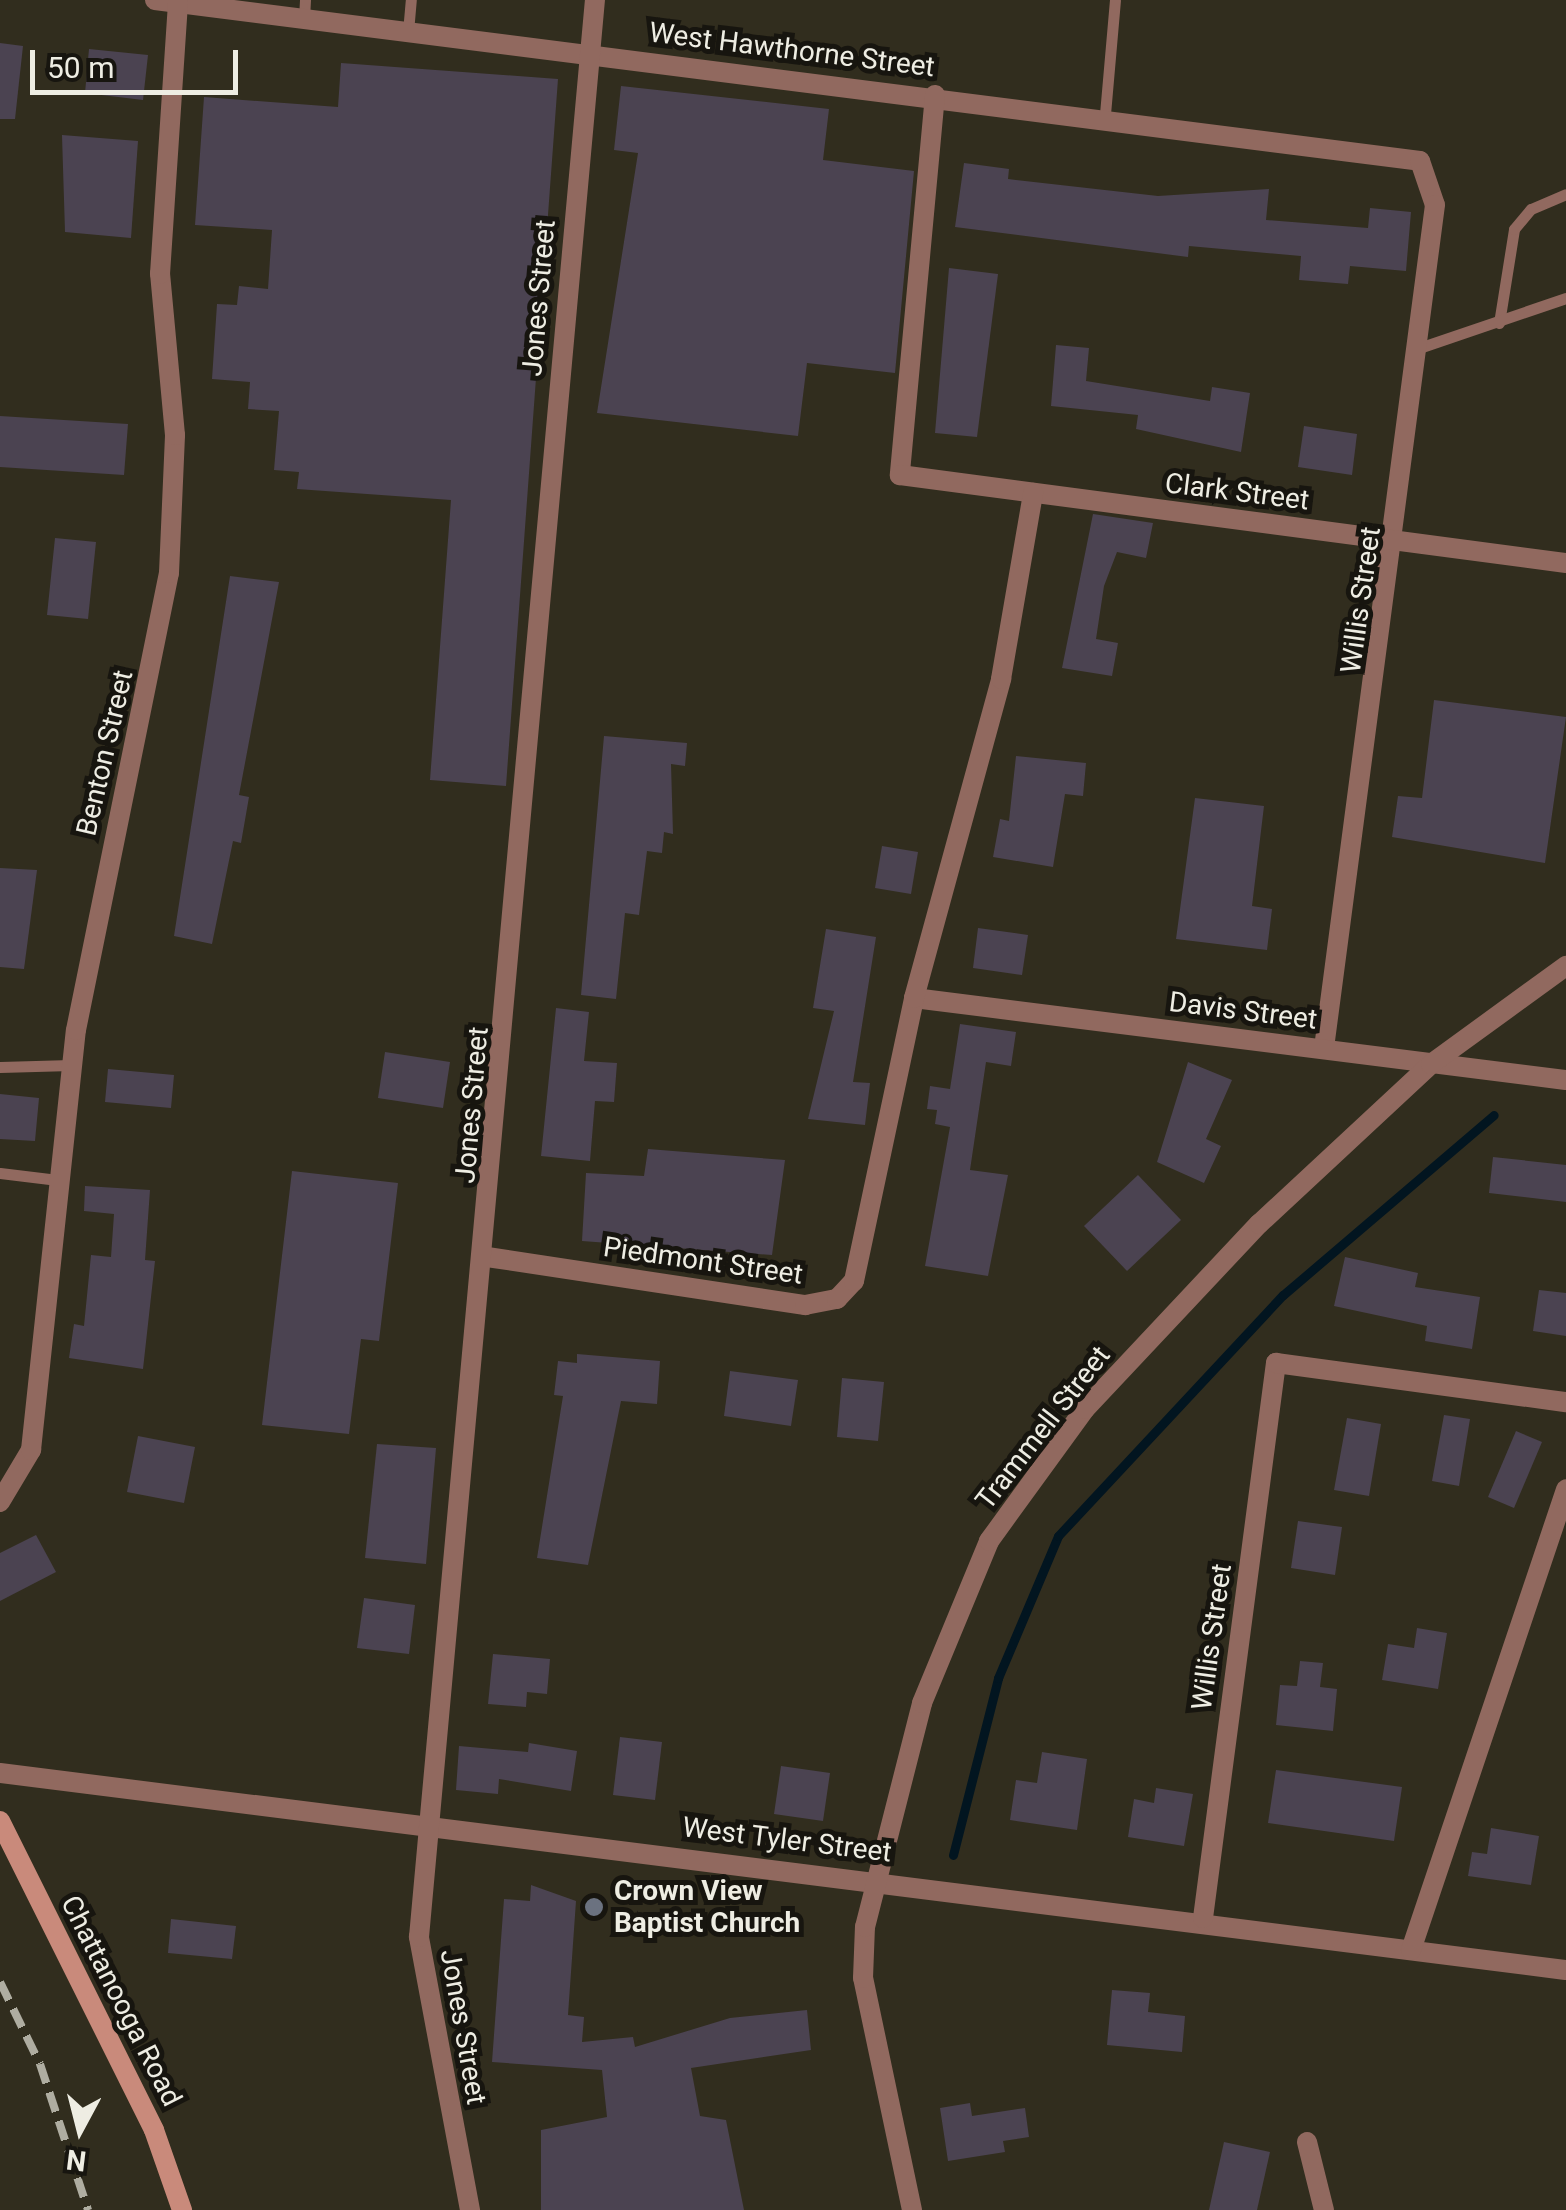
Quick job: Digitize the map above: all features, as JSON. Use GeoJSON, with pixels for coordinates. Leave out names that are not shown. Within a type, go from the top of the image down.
{"type":"FeatureCollection","features":[{"type":"Feature","properties":{"kind":"main road","name":"Chattanooga Road"},"geometry":{"type":"LineString","coordinates":[[0,1820],[154,2130],[182,2210]]}},
{"type":"Feature","properties":{"kind":"street","name":"West Hawthorne Street"},"geometry":{"type":"LineString","coordinates":[[156,0],[304,9],[408,32],[1106,114],[1420,161]]}},
{"type":"Feature","properties":{"kind":"street","name":"Jones Street"},"geometry":{"type":"LineString","coordinates":[[470,2210],[419,1937],[487,1258],[595,0]]}},
{"type":"Feature","properties":{"kind":"street","name":"Benton Street"},"geometry":{"type":"LineString","coordinates":[[0,1502],[30,1450],[71,1065],[170,573],[175,435],[160,274],[178,3]]}},
{"type":"Feature","properties":{"kind":"street","name":"Clark Street"},"geometry":{"type":"LineString","coordinates":[[935,95],[900,475],[1566,563]]}},
{"type":"Feature","properties":{"kind":"street","name":"Willis Street"},"geometry":{"type":"LineString","coordinates":[[1324,1048],[1397,540],[1435,205],[1420,161]]}},
{"type":"Feature","properties":{"kind":"street","name":"Piedmont Street"},"geometry":{"type":"LineString","coordinates":[[487,1258],[805,1305],[837,1300],[854,1281],[914,998],[1001,679],[1033,493]]}},
{"type":"Feature","properties":{"kind":"street","name":"Trammell Street"},"geometry":{"type":"LineString","coordinates":[[912,2210],[863,1978],[873,1877],[947,1629],[1034,1474],[1259,1224],[1431,1064],[1566,966]]}},
{"type":"Feature","properties":{"kind":"street","name":"Davis Street"},"geometry":{"type":"LineString","coordinates":[[914,998],[1566,1080]]}},
{"type":"Feature","properties":{"kind":"street","name":"Willis Street"},"geometry":{"type":"LineString","coordinates":[[1203,1918],[1276,1362],[1566,1402]]}},
{"type":"Feature","properties":{"kind":"street"},"geometry":{"type":"LineString","coordinates":[[1410,1950],[1566,1489]]}},
{"type":"Feature","properties":{"kind":"street","name":"West Tyler Street"},"geometry":{"type":"LineString","coordinates":[[0,1773],[1203,1918],[1566,1970]]}},
{"type":"Feature","properties":{"kind":"street"},"geometry":{"type":"LineString","coordinates":[[1307,2142],[1324,2210]]}},
{"type":"Feature","properties":{"kind":"lane"},"geometry":{"type":"LineString","coordinates":[[408,32],[411,0]]}},
{"type":"Feature","properties":{"kind":"lane"},"geometry":{"type":"LineString","coordinates":[[1106,114],[1115,0]]}},
{"type":"Feature","properties":{"kind":"lane"},"geometry":{"type":"LineString","coordinates":[[1499,323],[1514,229],[1531,208],[1566,194]]}},
{"type":"Feature","properties":{"kind":"lane"},"geometry":{"type":"LineString","coordinates":[[1419,348],[1566,298]]}},
{"type":"Feature","properties":{"kind":"lane"},"geometry":{"type":"LineString","coordinates":[[0,1067],[71,1065]]}},
{"type":"Feature","properties":{"kind":"lane"},"geometry":{"type":"LineString","coordinates":[[0,1173],[58,1180]]}},
{"type":"Feature","properties":{"kind":"building"},"geometry":{"type":"Polygon","coordinates":[[[0,43],[23,46],[15,119],[0,119],[0,43]]]}},
{"type":"Feature","properties":{"kind":"building"},"geometry":{"type":"Polygon","coordinates":[[[89,49],[148,55],[143,100],[85,93],[89,49]]]}},
{"type":"Feature","properties":{"kind":"building"},"geometry":{"type":"Polygon","coordinates":[[[341,63],[558,79],[506,786],[430,780],[451,500],[297,489],[299,472],[274,470],[279,411],[248,409],[250,382],[212,379],[217,304],[237,305],[239,286],[268,289],[272,230],[195,225],[204,97],[338,107],[341,63]]]}},
{"type":"Feature","properties":{"kind":"building"},"geometry":{"type":"Polygon","coordinates":[[[621,86],[829,109],[823,160],[914,171],[895,373],[807,363],[798,436],[597,413],[638,153],[614,150],[621,86]]]}},
{"type":"Feature","properties":{"kind":"building"},"geometry":{"type":"Polygon","coordinates":[[[62,135],[138,141],[131,238],[65,232],[62,135]]]}},
{"type":"Feature","properties":{"kind":"building"},"geometry":{"type":"Polygon","coordinates":[[[964,163],[1009,169],[1008,179],[1158,196],[1269,189],[1266,220],[1368,228],[1370,208],[1411,212],[1406,271],[1350,266],[1348,284],[1299,280],[1301,256],[1189,246],[1188,257],[955,227],[964,163]]]}},
{"type":"Feature","properties":{"kind":"building"},"geometry":{"type":"Polygon","coordinates":[[[949,268],[998,274],[977,437],[935,433],[949,268]]]}},
{"type":"Feature","properties":{"kind":"building"},"geometry":{"type":"Polygon","coordinates":[[[1056,345],[1089,348],[1086,381],[1210,401],[1212,387],[1250,393],[1241,452],[1136,429],[1138,415],[1051,406],[1056,345]]]}},
{"type":"Feature","properties":{"kind":"building"},"geometry":{"type":"Polygon","coordinates":[[[0,416],[128,424],[124,475],[0,467],[0,416]]]}},
{"type":"Feature","properties":{"kind":"building"},"geometry":{"type":"Polygon","coordinates":[[[1304,426],[1357,434],[1352,475],[1298,467],[1304,426]]]}},
{"type":"Feature","properties":{"kind":"building"},"geometry":{"type":"Polygon","coordinates":[[[1093,514],[1153,523],[1146,558],[1117,552],[1104,586],[1096,639],[1118,643],[1112,676],[1062,668],[1093,514]]]}},
{"type":"Feature","properties":{"kind":"building"},"geometry":{"type":"Polygon","coordinates":[[[55,538],[96,542],[88,619],[47,615],[55,538]]]}},
{"type":"Feature","properties":{"kind":"building"},"geometry":{"type":"Polygon","coordinates":[[[230,576],[279,582],[239,795],[249,797],[241,843],[233,841],[212,944],[174,936],[230,576]]]}},
{"type":"Feature","properties":{"kind":"building"},"geometry":{"type":"Polygon","coordinates":[[[1434,700],[1566,717],[1545,863],[1392,837],[1398,796],[1422,798],[1434,700]]]}},
{"type":"Feature","properties":{"kind":"building"},"geometry":{"type":"Polygon","coordinates":[[[604,736],[687,743],[685,766],[671,764],[673,834],[664,832],[662,853],[647,851],[639,915],[625,913],[616,999],[581,995],[604,736]]]}},
{"type":"Feature","properties":{"kind":"building"},"geometry":{"type":"Polygon","coordinates":[[[1016,756],[1086,763],[1083,796],[1065,794],[1053,867],[993,857],[1000,819],[1009,821],[1016,756]]]}},
{"type":"Feature","properties":{"kind":"building"},"geometry":{"type":"Polygon","coordinates":[[[1195,798],[1264,806],[1252,906],[1272,909],[1267,950],[1176,939],[1195,798]]]}},
{"type":"Feature","properties":{"kind":"building"},"geometry":{"type":"Polygon","coordinates":[[[882,846],[918,852],[911,894],[875,888],[882,846]]]}},
{"type":"Feature","properties":{"kind":"building"},"geometry":{"type":"Polygon","coordinates":[[[0,868],[37,870],[24,969],[0,967],[0,868]]]}},
{"type":"Feature","properties":{"kind":"building"},"geometry":{"type":"Polygon","coordinates":[[[978,928],[1028,935],[1022,975],[973,968],[978,928]]]}},
{"type":"Feature","properties":{"kind":"building"},"geometry":{"type":"Polygon","coordinates":[[[826,929],[876,937],[853,1082],[870,1083],[865,1125],[808,1119],[834,1011],[813,1008],[826,929]]]}},
{"type":"Feature","properties":{"kind":"building"},"geometry":{"type":"Polygon","coordinates":[[[556,1008],[589,1012],[584,1061],[617,1063],[614,1102],[595,1101],[590,1161],[541,1156],[556,1008]]]}},
{"type":"Feature","properties":{"kind":"building"},"geometry":{"type":"Polygon","coordinates":[[[960,1024],[1016,1032],[1011,1066],[986,1062],[970,1170],[1008,1175],[988,1276],[925,1266],[950,1127],[935,1124],[937,1110],[927,1109],[930,1086],[950,1089],[960,1024]]]}},
{"type":"Feature","properties":{"kind":"building"},"geometry":{"type":"Polygon","coordinates":[[[385,1052],[450,1062],[443,1108],[378,1098],[385,1052]]]}},
{"type":"Feature","properties":{"kind":"building"},"geometry":{"type":"Polygon","coordinates":[[[1188,1062],[1232,1080],[1206,1139],[1221,1146],[1204,1183],[1157,1162],[1188,1062]]]}},
{"type":"Feature","properties":{"kind":"building"},"geometry":{"type":"Polygon","coordinates":[[[108,1069],[174,1075],[171,1108],[105,1102],[108,1069]]]}},
{"type":"Feature","properties":{"kind":"building"},"geometry":{"type":"Polygon","coordinates":[[[0,1094],[39,1098],[35,1141],[0,1139],[0,1094]]]}},
{"type":"Feature","properties":{"kind":"building"},"geometry":{"type":"Polygon","coordinates":[[[648,1149],[785,1160],[772,1255],[582,1241],[586,1173],[644,1176],[648,1149]]]}},
{"type":"Feature","properties":{"kind":"building"},"geometry":{"type":"Polygon","coordinates":[[[1493,1157],[1566,1165],[1566,1202],[1489,1193],[1493,1157]]]}},
{"type":"Feature","properties":{"kind":"building"},"geometry":{"type":"Polygon","coordinates":[[[292,1171],[398,1183],[379,1341],[361,1339],[349,1434],[262,1425],[292,1171]]]}},
{"type":"Feature","properties":{"kind":"building"},"geometry":{"type":"Polygon","coordinates":[[[1138,1175],[1181,1220],[1127,1271],[1084,1226],[1138,1175]]]}},
{"type":"Feature","properties":{"kind":"building"},"geometry":{"type":"Polygon","coordinates":[[[85,1186],[150,1190],[145,1260],[155,1261],[143,1369],[69,1358],[74,1324],[84,1326],[91,1255],[111,1257],[114,1214],[84,1211],[85,1186]]]}},
{"type":"Feature","properties":{"kind":"building"},"geometry":{"type":"Polygon","coordinates":[[[1345,1257],[1418,1273],[1415,1287],[1480,1297],[1472,1349],[1425,1341],[1427,1326],[1334,1306],[1345,1257]]]}},
{"type":"Feature","properties":{"kind":"building"},"geometry":{"type":"Polygon","coordinates":[[[1539,1290],[1566,1293],[1566,1336],[1533,1331],[1539,1290]]]}},
{"type":"Feature","properties":{"kind":"building"},"geometry":{"type":"Polygon","coordinates":[[[577,1354],[660,1361],[657,1404],[621,1401],[588,1565],[537,1558],[563,1396],[554,1395],[558,1361],[577,1363],[577,1354]]]}},
{"type":"Feature","properties":{"kind":"building"},"geometry":{"type":"Polygon","coordinates":[[[730,1371],[798,1380],[791,1426],[724,1416],[730,1371]]]}},
{"type":"Feature","properties":{"kind":"building"},"geometry":{"type":"Polygon","coordinates":[[[842,1378],[884,1382],[878,1441],[837,1437],[842,1378]]]}},
{"type":"Feature","properties":{"kind":"building"},"geometry":{"type":"Polygon","coordinates":[[[1444,1415],[1470,1419],[1459,1486],[1432,1481],[1444,1415]]]}},
{"type":"Feature","properties":{"kind":"building"},"geometry":{"type":"Polygon","coordinates":[[[1347,1418],[1381,1424],[1369,1496],[1334,1490],[1347,1418]]]}},
{"type":"Feature","properties":{"kind":"building"},"geometry":{"type":"Polygon","coordinates":[[[1516,1431],[1542,1442],[1514,1508],[1488,1497],[1516,1431]]]}},
{"type":"Feature","properties":{"kind":"building"},"geometry":{"type":"Polygon","coordinates":[[[138,1436],[195,1447],[184,1503],[127,1492],[138,1436]]]}},
{"type":"Feature","properties":{"kind":"building"},"geometry":{"type":"Polygon","coordinates":[[[377,1444],[436,1448],[426,1564],[365,1558],[377,1444]]]}},
{"type":"Feature","properties":{"kind":"building"},"geometry":{"type":"Polygon","coordinates":[[[1298,1521],[1342,1527],[1335,1575],[1291,1568],[1298,1521]]]}},
{"type":"Feature","properties":{"kind":"building"},"geometry":{"type":"Polygon","coordinates":[[[36,1535],[56,1572],[0,1601],[0,1553],[36,1535]]]}},
{"type":"Feature","properties":{"kind":"building"},"geometry":{"type":"Polygon","coordinates":[[[364,1598],[415,1605],[409,1654],[357,1648],[364,1598]]]}},
{"type":"Feature","properties":{"kind":"building"},"geometry":{"type":"Polygon","coordinates":[[[1417,1628],[1447,1633],[1438,1689],[1382,1680],[1388,1644],[1414,1648],[1417,1628]]]}},
{"type":"Feature","properties":{"kind":"building"},"geometry":{"type":"Polygon","coordinates":[[[493,1654],[550,1659],[547,1694],[527,1692],[526,1707],[488,1704],[493,1654]]]}},
{"type":"Feature","properties":{"kind":"building"},"geometry":{"type":"Polygon","coordinates":[[[1300,1661],[1323,1663],[1320,1687],[1337,1689],[1333,1731],[1276,1725],[1280,1685],[1297,1686],[1300,1661]]]}},
{"type":"Feature","properties":{"kind":"building"},"geometry":{"type":"Polygon","coordinates":[[[620,1737],[662,1742],[655,1800],[613,1795],[620,1737]]]}},
{"type":"Feature","properties":{"kind":"building"},"geometry":{"type":"Polygon","coordinates":[[[529,1743],[577,1751],[571,1791],[499,1779],[498,1794],[456,1790],[459,1746],[528,1752],[529,1743]]]}},
{"type":"Feature","properties":{"kind":"building"},"geometry":{"type":"Polygon","coordinates":[[[1042,1752],[1087,1759],[1077,1830],[1010,1820],[1016,1780],[1037,1783],[1042,1752]]]}},
{"type":"Feature","properties":{"kind":"building"},"geometry":{"type":"Polygon","coordinates":[[[781,1766],[830,1773],[823,1821],[774,1814],[781,1766]]]}},
{"type":"Feature","properties":{"kind":"building"},"geometry":{"type":"Polygon","coordinates":[[[1276,1770],[1402,1787],[1394,1841],[1268,1823],[1276,1770]]]}},
{"type":"Feature","properties":{"kind":"building"},"geometry":{"type":"Polygon","coordinates":[[[1156,1788],[1193,1794],[1184,1846],[1128,1837],[1134,1799],[1154,1803],[1156,1788]]]}},
{"type":"Feature","properties":{"kind":"building"},"geometry":{"type":"Polygon","coordinates":[[[1491,1828],[1539,1836],[1531,1885],[1468,1876],[1472,1852],[1487,1854],[1491,1828]]]}},
{"type":"Feature","properties":{"kind":"building"},"geometry":{"type":"Polygon","coordinates":[[[531,1885],[576,1901],[568,2015],[584,2017],[582,2042],[633,2037],[635,2047],[730,2018],[807,2010],[811,2050],[691,2068],[700,2116],[726,2120],[744,2210],[541,2210],[541,2130],[607,2117],[602,2070],[492,2062],[504,1899],[530,1901],[531,1885]]]}},
{"type":"Feature","properties":{"kind":"building"},"geometry":{"type":"Polygon","coordinates":[[[171,1919],[236,1926],[232,1959],[168,1953],[171,1919]]]}},
{"type":"Feature","properties":{"kind":"building"},"geometry":{"type":"Polygon","coordinates":[[[1112,1990],[1150,1993],[1148,2012],[1185,2016],[1182,2052],[1107,2045],[1112,1990]]]}},
{"type":"Feature","properties":{"kind":"building"},"geometry":{"type":"Polygon","coordinates":[[[970,2103],[972,2116],[1025,2108],[1029,2137],[1003,2141],[1005,2152],[948,2161],[940,2108],[970,2103]]]}},
{"type":"Feature","properties":{"kind":"building"},"geometry":{"type":"Polygon","coordinates":[[[1224,2142],[1270,2152],[1257,2210],[1209,2210],[1224,2142]]]}},
{"type":"Feature","properties":{"kind":"waterway"},"geometry":{"type":"LineString","coordinates":[[953,1855],[998,1678],[1058,1536],[1283,1295],[1494,1115]]}},
{"type":"Feature","properties":{"kind":"railway"},"geometry":{"type":"LineString","coordinates":[[0,1982],[40,2064],[88,2210]]}},
{"type":"Feature","properties":{"kind":"place","name":"Crown View Baptist Church"},"geometry":{"type":"Point","coordinates":[594,1907]}}]}
